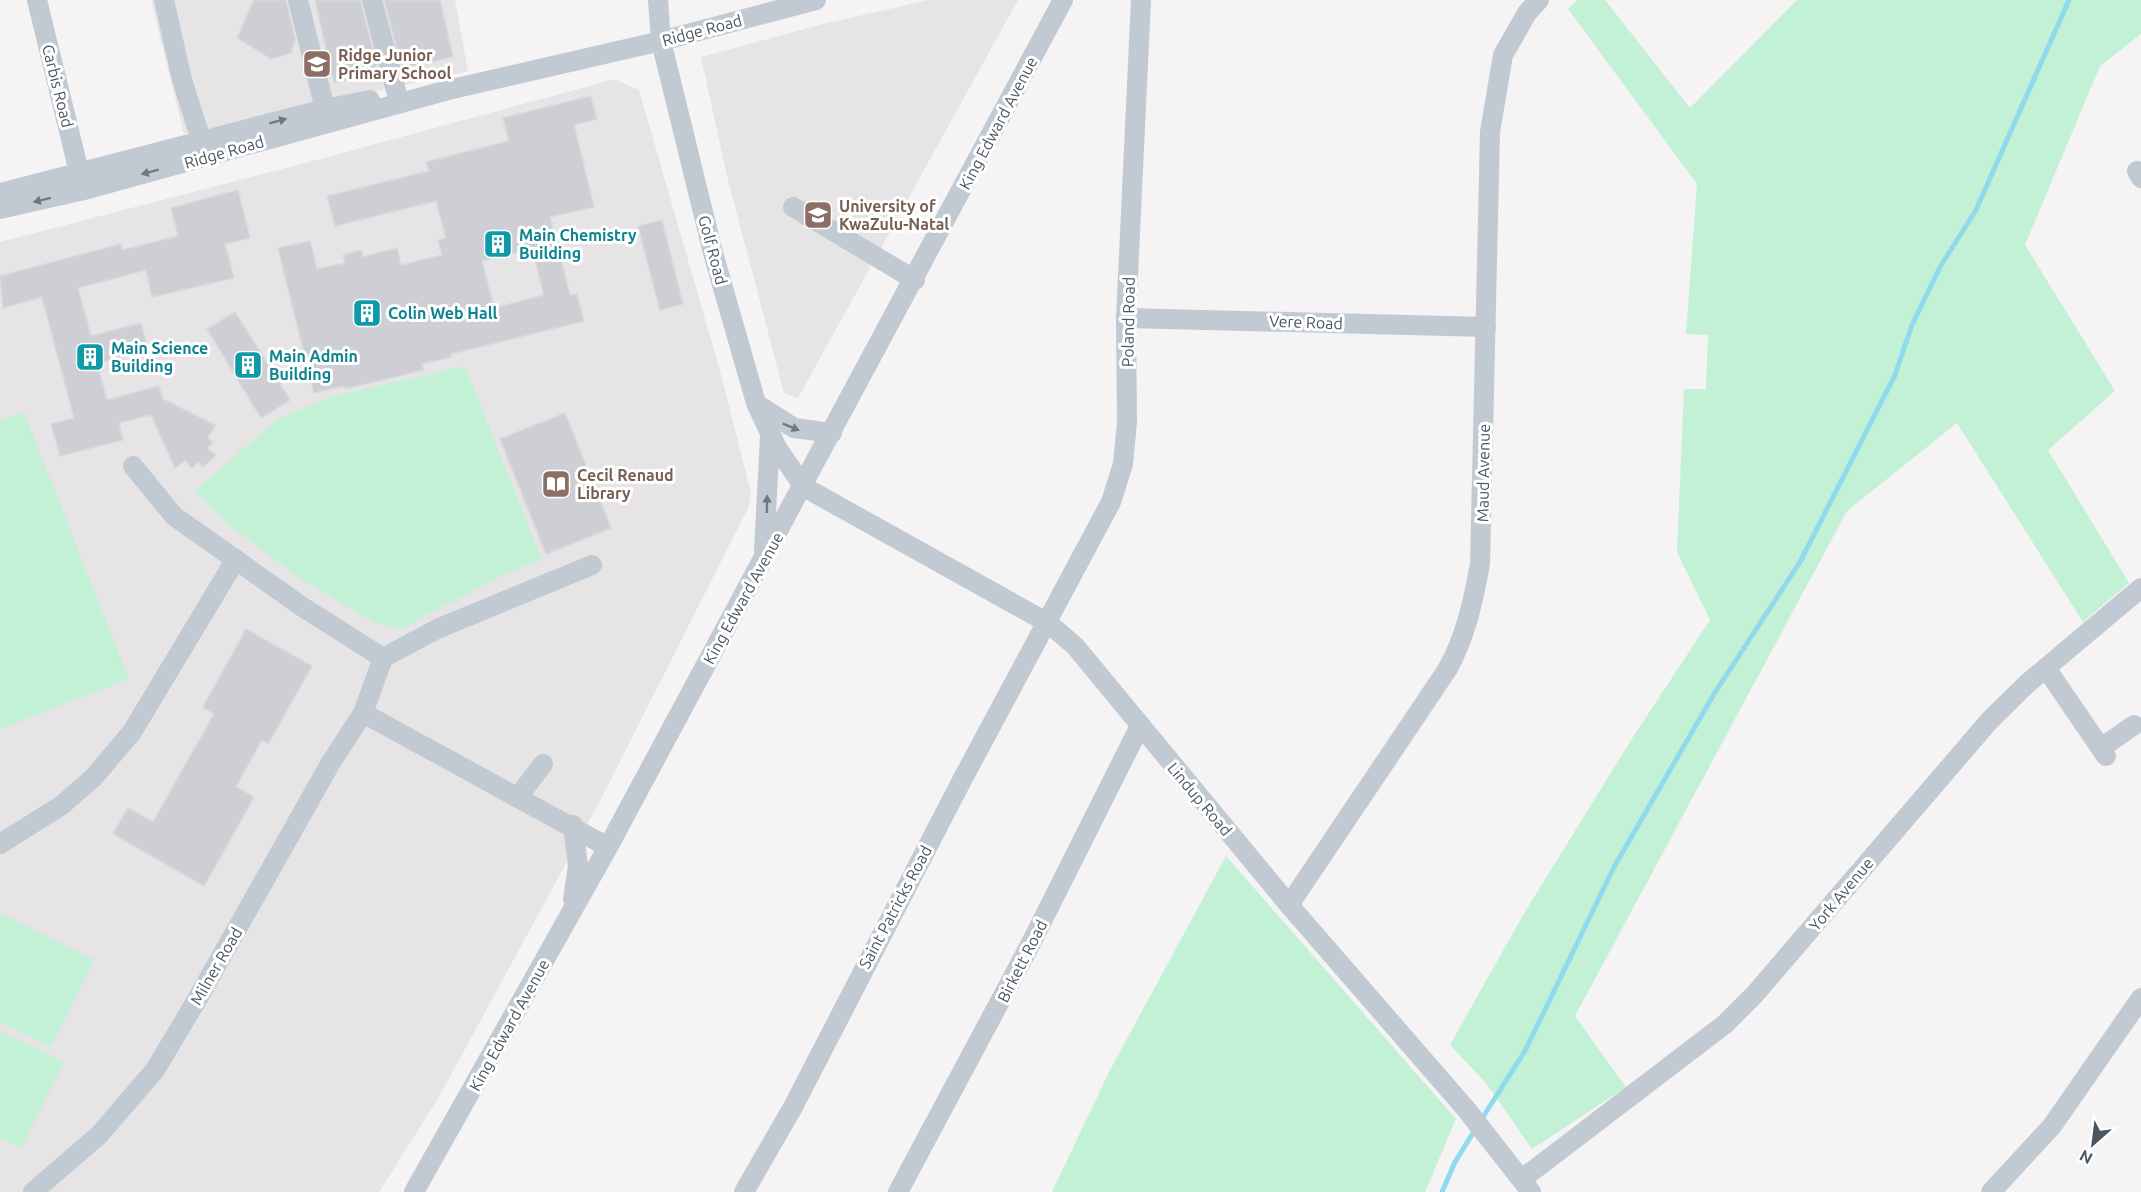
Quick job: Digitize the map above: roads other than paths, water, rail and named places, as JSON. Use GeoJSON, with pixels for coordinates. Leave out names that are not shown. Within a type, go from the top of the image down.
{"type":"FeatureCollection","features":[{"type":"Feature","properties":{"kind":"street","name":"Carbis Road"},"geometry":{"type":"LineString","coordinates":[[37,0],[81,181]]}},
{"type":"Feature","properties":{"kind":"street"},"geometry":{"type":"LineString","coordinates":[[164,0],[182,80],[204,149]]}},
{"type":"Feature","properties":{"kind":"street"},"geometry":{"type":"LineString","coordinates":[[298,0],[325,109]]}},
{"type":"Feature","properties":{"kind":"street"},"geometry":{"type":"LineString","coordinates":[[372,0],[397,95]]}},
{"type":"Feature","properties":{"kind":"street","name":"Golf Road"},"geometry":{"type":"LineString","coordinates":[[658,0],[661,41],[712,253],[756,403],[770,437],[804,487]]}},
{"type":"Feature","properties":{"kind":"street","name":"Ridge Road"},"geometry":{"type":"LineString","coordinates":[[0,209],[81,181],[204,149],[661,41],[816,0]]}},
{"type":"Feature","properties":{"kind":"street","name":"Maud Avenue"},"geometry":{"type":"LineString","coordinates":[[1289,904],[1447,670],[1461,646],[1471,615],[1480,564],[1490,132],[1495,86],[1503,55],[1527,13],[1539,0]]}},
{"type":"Feature","properties":{"kind":"street","name":"Poland Road"},"geometry":{"type":"LineString","coordinates":[[1048,622],[1111,502],[1123,464],[1127,422],[1126,318],[1139,1]]}},
{"type":"Feature","properties":{"kind":"street","name":"King Edward Avenue"},"geometry":{"type":"LineString","coordinates":[[414,1192],[570,916],[804,487],[1060,3]]}},
{"type":"Feature","properties":{"kind":"street","name":"Ridge Road"},"geometry":{"type":"LineString","coordinates":[[204,149],[325,109],[397,95],[448,90]]}},
{"type":"Feature","properties":{"kind":"street","name":"Ridge Road"},"geometry":{"type":"LineString","coordinates":[[0,193],[81,181]]}},
{"type":"Feature","properties":{"kind":"street"},"geometry":{"type":"LineString","coordinates":[[793,207],[915,280]]}},
{"type":"Feature","properties":{"kind":"street","name":"Vere Road"},"geometry":{"type":"LineString","coordinates":[[1126,318],[1486,327]]}},
{"type":"Feature","properties":{"kind":"street"},"geometry":{"type":"LineString","coordinates":[[756,403],[794,428],[832,433]]}},
{"type":"Feature","properties":{"kind":"street"},"geometry":{"type":"LineString","coordinates":[[762,563],[770,437]]}},
{"type":"Feature","properties":{"kind":"street"},"geometry":{"type":"LineString","coordinates":[[133,466],[174,516],[301,606],[383,657],[437,629],[592,565]]}},
{"type":"Feature","properties":{"kind":"street","name":"Lindup Road"},"geometry":{"type":"LineString","coordinates":[[804,487],[1048,622],[1075,646],[1289,904],[1466,1109],[1526,1186]]}},
{"type":"Feature","properties":{"kind":"street"},"geometry":{"type":"LineString","coordinates":[[0,844],[62,805],[93,778],[126,740],[162,686],[236,559]]}},
{"type":"Feature","properties":{"kind":"street","name":"York Avenue"},"geometry":{"type":"LineString","coordinates":[[1526,1186],[1725,1024],[1755,994],[1959,754],[2046,668],[2141,588]]}},
{"type":"Feature","properties":{"kind":"street","name":"Saint Patricks Road"},"geometry":{"type":"LineString","coordinates":[[744,1192],[793,1107],[961,782],[1048,622]]}},
{"type":"Feature","properties":{"kind":"street","name":"Milner Road"},"geometry":{"type":"LineString","coordinates":[[33,1192],[99,1135],[155,1070],[195,1004],[330,764],[363,712],[383,657]]}},
{"type":"Feature","properties":{"kind":"street"},"geometry":{"type":"LineString","coordinates":[[2046,668],[2103,752],[2134,725]]}},
{"type":"Feature","properties":{"kind":"street"},"geometry":{"type":"LineString","coordinates":[[363,712],[573,825],[608,847]]}},
{"type":"Feature","properties":{"kind":"street","name":"Birkett Road"},"geometry":{"type":"LineString","coordinates":[[898,1192],[1029,947],[1140,726]]}},
{"type":"Feature","properties":{"kind":"street"},"geometry":{"type":"LineString","coordinates":[[518,797],[543,764]]}},
{"type":"Feature","properties":{"kind":"street"},"geometry":{"type":"LineString","coordinates":[[570,916],[578,877],[573,825]]}},
{"type":"Feature","properties":{"kind":"street"},"geometry":{"type":"LineString","coordinates":[[1991,1192],[2052,1126],[2141,998]]}},
{"type":"Feature","properties":{"kind":"waterway"},"geometry":{"type":"LineString","coordinates":[[1481,1120],[1525,1051],[1614,867],[1714,694],[1800,562],[1895,375],[1912,325],[1940,267],[1976,210],[2069,0]]}},
{"type":"Feature","properties":{"kind":"waterway"},"geometry":{"type":"LineString","coordinates":[[1442,1192],[1455,1162],[1476,1128]]}},
{"type":"Feature","properties":{"kind":"place","name":"Ridge Junior Primary School"},"geometry":{"type":"Point","coordinates":[317,64]}},
{"type":"Feature","properties":{"kind":"place","name":"University of KwaZulu-Natal"},"geometry":{"type":"Point","coordinates":[818,215]}},
{"type":"Feature","properties":{"kind":"place","name":"Main Chemistry Building"},"geometry":{"type":"Point","coordinates":[498,244]}},
{"type":"Feature","properties":{"kind":"place","name":"Colin Web Hall"},"geometry":{"type":"Point","coordinates":[367,313]}},
{"type":"Feature","properties":{"kind":"place","name":"Main Science Building"},"geometry":{"type":"Point","coordinates":[90,357]}},
{"type":"Feature","properties":{"kind":"place","name":"Main Admin Building"},"geometry":{"type":"Point","coordinates":[248,365]}},
{"type":"Feature","properties":{"kind":"place","name":"Cecil Renaud Library"},"geometry":{"type":"Point","coordinates":[556,484]}}]}
